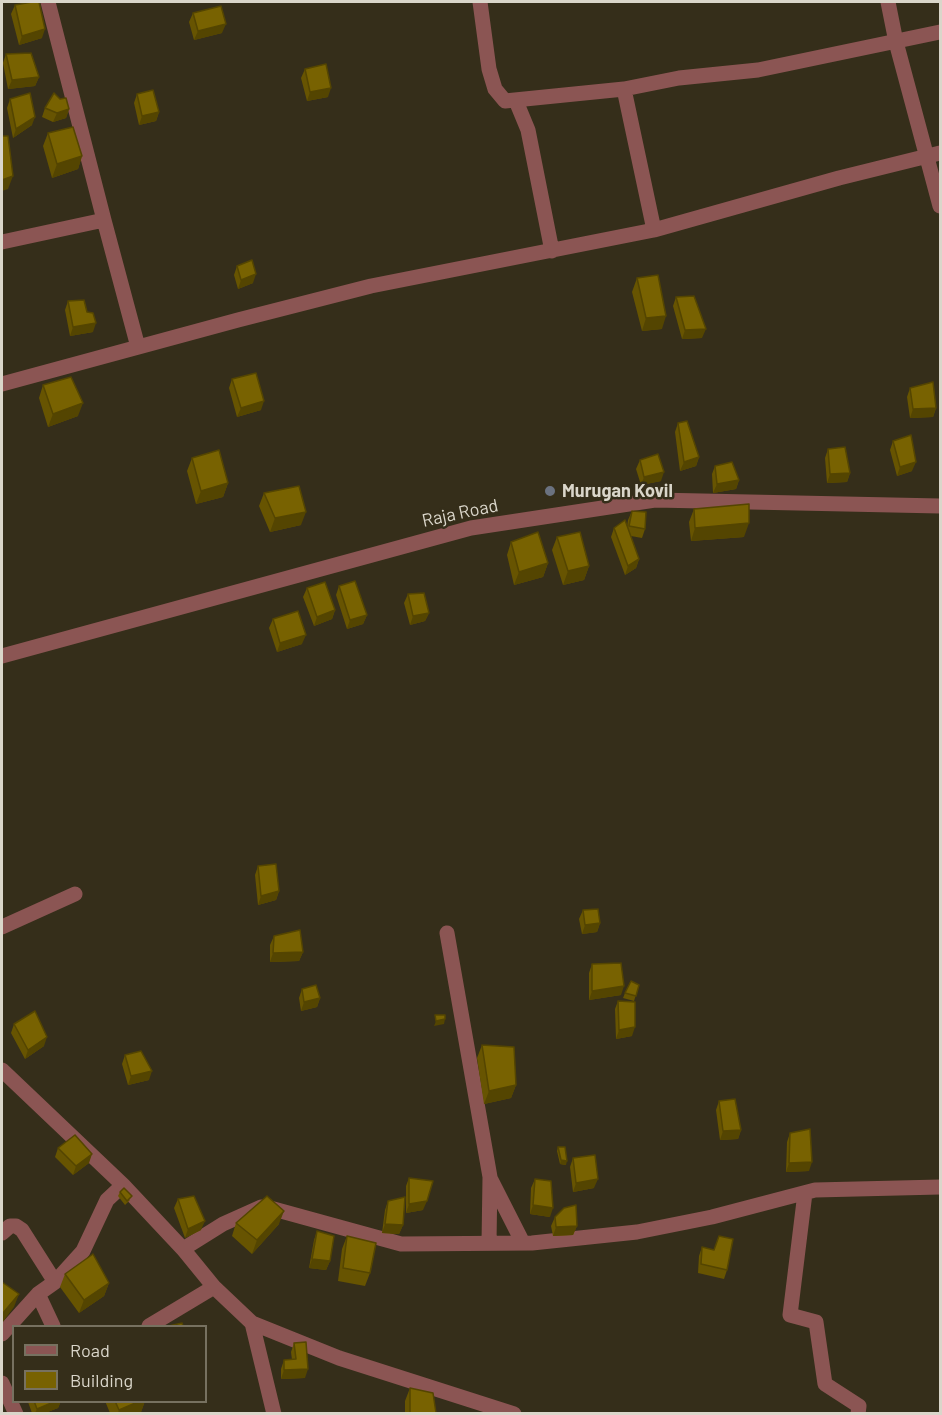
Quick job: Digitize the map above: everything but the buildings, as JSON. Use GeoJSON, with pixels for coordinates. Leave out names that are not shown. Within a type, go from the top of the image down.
{"type":"FeatureCollection","features":[{"type":"Feature","properties":{"kind":"street"},"geometry":{"type":"LineString","coordinates":[[48,2],[138,347]]}},
{"type":"Feature","properties":{"kind":"street"},"geometry":{"type":"LineString","coordinates":[[480,2],[489,69],[495,89],[505,101],[624,89],[679,78],[758,70],[940,32]]}},
{"type":"Feature","properties":{"kind":"street"},"geometry":{"type":"LineString","coordinates":[[888,2],[896,42],[934,154],[940,206]]}},
{"type":"Feature","properties":{"kind":"street"},"geometry":{"type":"LineString","coordinates":[[624,89],[654,230]]}},
{"type":"Feature","properties":{"kind":"street"},"geometry":{"type":"LineString","coordinates":[[516,101],[528,130],[552,251]]}},
{"type":"Feature","properties":{"kind":"street"},"geometry":{"type":"LineString","coordinates":[[2,384],[371,286],[654,230],[934,154]]}},
{"type":"Feature","properties":{"kind":"street"},"geometry":{"type":"LineString","coordinates":[[2,242],[104,220]]}},
{"type":"Feature","properties":{"kind":"street","name":"Raja Road"},"geometry":{"type":"LineString","coordinates":[[2,656],[471,528],[656,501],[940,506]]}},
{"type":"Feature","properties":{"kind":"street"},"geometry":{"type":"LineString","coordinates":[[2,927],[75,894]]}},
{"type":"Feature","properties":{"kind":"street"},"geometry":{"type":"LineString","coordinates":[[447,933],[490,1177],[489,1243]]}},
{"type":"Feature","properties":{"kind":"street"},"geometry":{"type":"LineString","coordinates":[[2,1070],[123,1185],[214,1287],[252,1323],[339,1358],[513,1413]]}},
{"type":"Feature","properties":{"kind":"street"},"geometry":{"type":"LineString","coordinates":[[490,1177],[523,1243]]}},
{"type":"Feature","properties":{"kind":"street"},"geometry":{"type":"LineString","coordinates":[[2,1334],[38,1294],[54,1282],[83,1251],[107,1200],[123,1185]]}},
{"type":"Feature","properties":{"kind":"street"},"geometry":{"type":"LineString","coordinates":[[183,1250],[224,1224],[261,1207],[401,1244],[523,1243],[637,1232],[712,1218],[815,1190],[940,1187]]}},
{"type":"Feature","properties":{"kind":"street"},"geometry":{"type":"LineString","coordinates":[[805,1193],[790,1315],[816,1322],[825,1384],[859,1406],[858,1413]]}},
{"type":"Feature","properties":{"kind":"street"},"geometry":{"type":"LineString","coordinates":[[2,1233],[10,1226],[16,1226],[22,1230],[54,1282]]}},
{"type":"Feature","properties":{"kind":"street"},"geometry":{"type":"LineString","coordinates":[[151,1325],[214,1287]]}},
{"type":"Feature","properties":{"kind":"street"},"geometry":{"type":"LineString","coordinates":[[38,1294],[54,1325]]}},
{"type":"Feature","properties":{"kind":"street"},"geometry":{"type":"LineString","coordinates":[[252,1323],[274,1413]]}},
{"type":"Feature","properties":{"kind":"street"},"geometry":{"type":"LineString","coordinates":[[2,1383],[16,1413]]}},
{"type":"Feature","properties":{"kind":"place","name":"Murugan Kovil"},"geometry":{"type":"Point","coordinates":[550,491]}}]}
